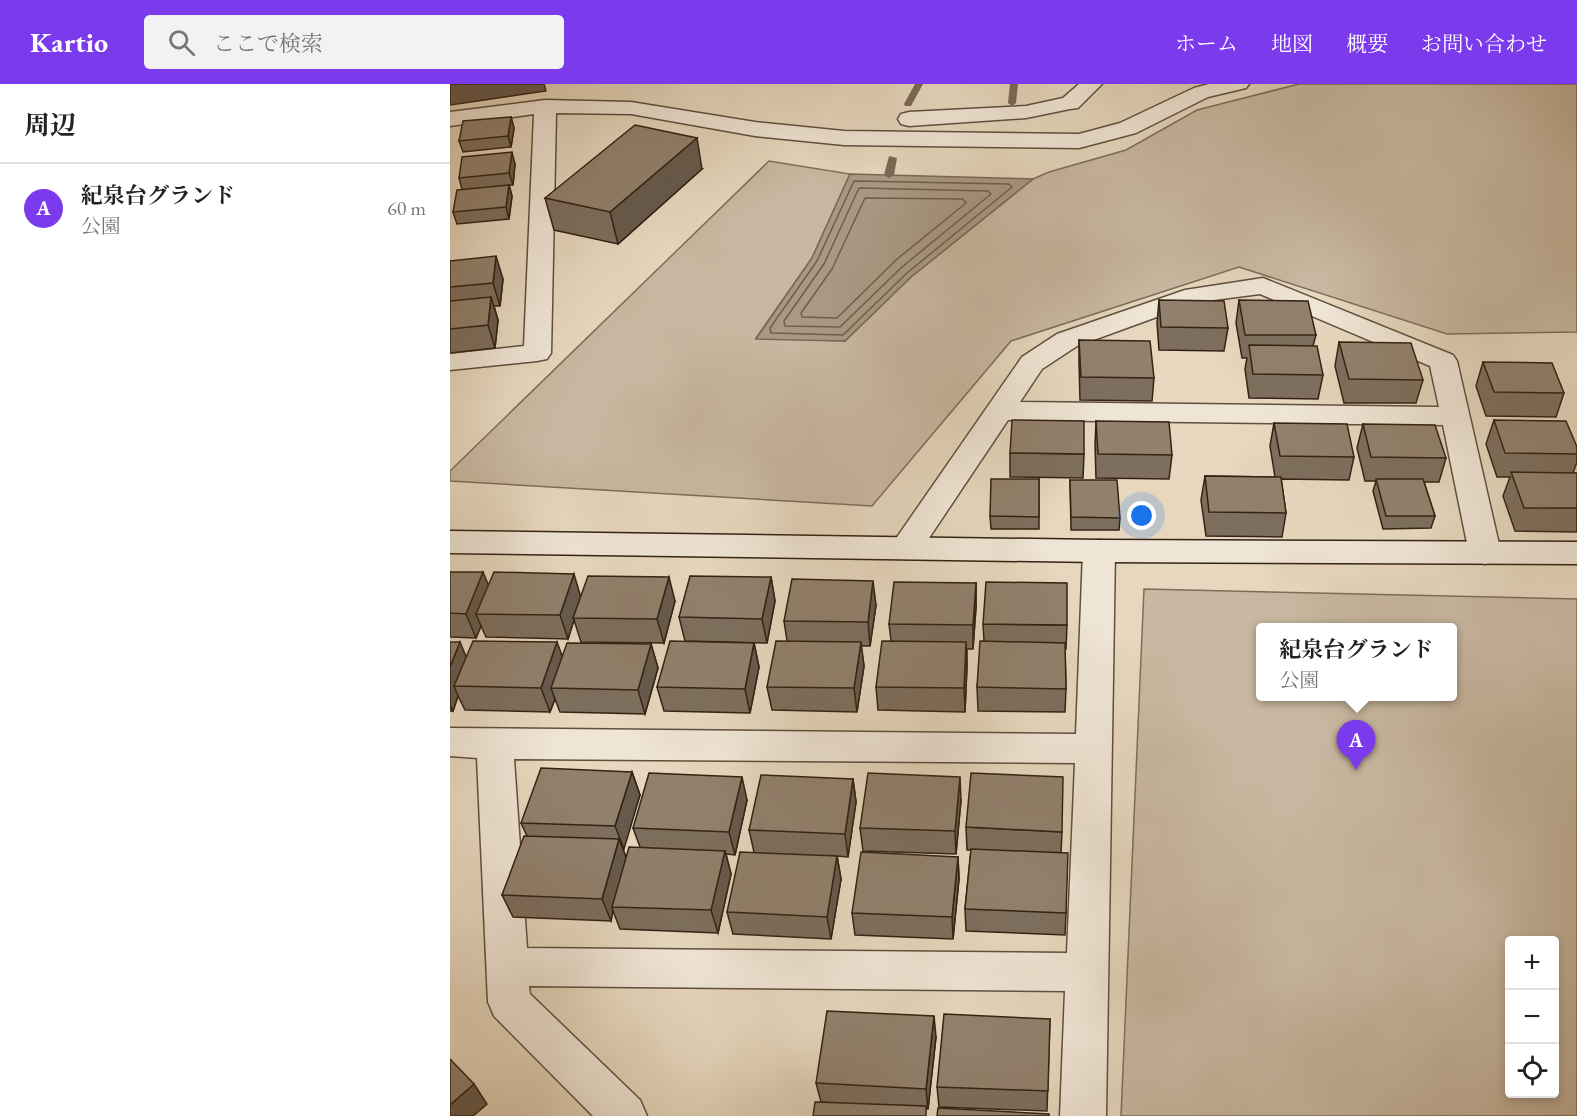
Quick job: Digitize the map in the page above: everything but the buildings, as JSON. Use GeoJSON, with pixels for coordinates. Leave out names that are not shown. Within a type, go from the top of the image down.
{"type":"FeatureCollection","features":[{"type":"Feature","properties":{"kind":"street"},"geometry":{"type":"LineString","coordinates":[[755,129],[1026,112],[1070,103],[1092,84]]}},
{"type":"Feature","properties":{"kind":"street"},"geometry":{"type":"LineString","coordinates":[[450,119],[545,106],[631,108],[755,129],[844,138],[1079,141],[1128,128],[1201,92],[1239,84]]}},
{"type":"Feature","properties":{"kind":"street"},"geometry":{"type":"LineString","coordinates":[[450,362],[537,352],[545,106]]}},
{"type":"Feature","properties":{"kind":"street"},"geometry":{"type":"LineString","coordinates":[[906,548],[1032,363],[1067,340],[1194,295],[1263,286],[1443,361],[1485,553]]}},
{"type":"Feature","properties":{"kind":"street"},"geometry":{"type":"LineString","coordinates":[[999,411],[1455,416]]}},
{"type":"Feature","properties":{"kind":"street"},"geometry":{"type":"LineString","coordinates":[[450,542],[1099,551],[1577,553]]}},
{"type":"Feature","properties":{"kind":"street"},"geometry":{"type":"LineString","coordinates":[[1083,1116],[1099,551]]}},
{"type":"Feature","properties":{"kind":"street"},"geometry":{"type":"LineString","coordinates":[[450,742],[1093,749]]}},
{"type":"Feature","properties":{"kind":"street"},"geometry":{"type":"LineString","coordinates":[[495,744],[509,1002],[624,1116]]}},
{"type":"Feature","properties":{"kind":"street"},"geometry":{"type":"LineString","coordinates":[[507,967],[1087,972]]}},
{"type":"Feature","properties":{"kind":"shaded area"},"geometry":{"type":"Polygon","coordinates":[[[1299,84],[1577,84],[1577,332],[1447,334],[1239,267],[1011,341],[872,506],[450,481],[450,471],[769,161],[850,174],[812,258],[756,338],[845,341],[911,277],[1033,179],[1049,172],[1126,150],[1197,110],[1299,84]]]}},
{"type":"Feature","properties":{"kind":"shaded area"},"geometry":{"type":"Polygon","coordinates":[[[1144,589],[1577,599],[1577,1116],[1121,1116],[1144,589]]]}},
{"type":"Feature","properties":{"kind":"water"},"geometry":{"type":"Polygon","coordinates":[[[850,174],[1033,179],[911,277],[845,341],[756,339],[812,258],[850,174]]]}},
{"type":"Feature","properties":{"kind":"waterway"},"geometry":{"type":"LineString","coordinates":[[908,104],[919,84]]}},
{"type":"Feature","properties":{"kind":"waterway"},"geometry":{"type":"LineString","coordinates":[[1012,103],[1014,84]]}},
{"type":"Feature","properties":{"kind":"waterway"},"geometry":{"type":"LineString","coordinates":[[889,175],[892,158]]}},
{"type":"Feature","properties":{"kind":"place","name":"紀泉台グランド"},"geometry":{"type":"Point","coordinates":[1356,770]}}]}
